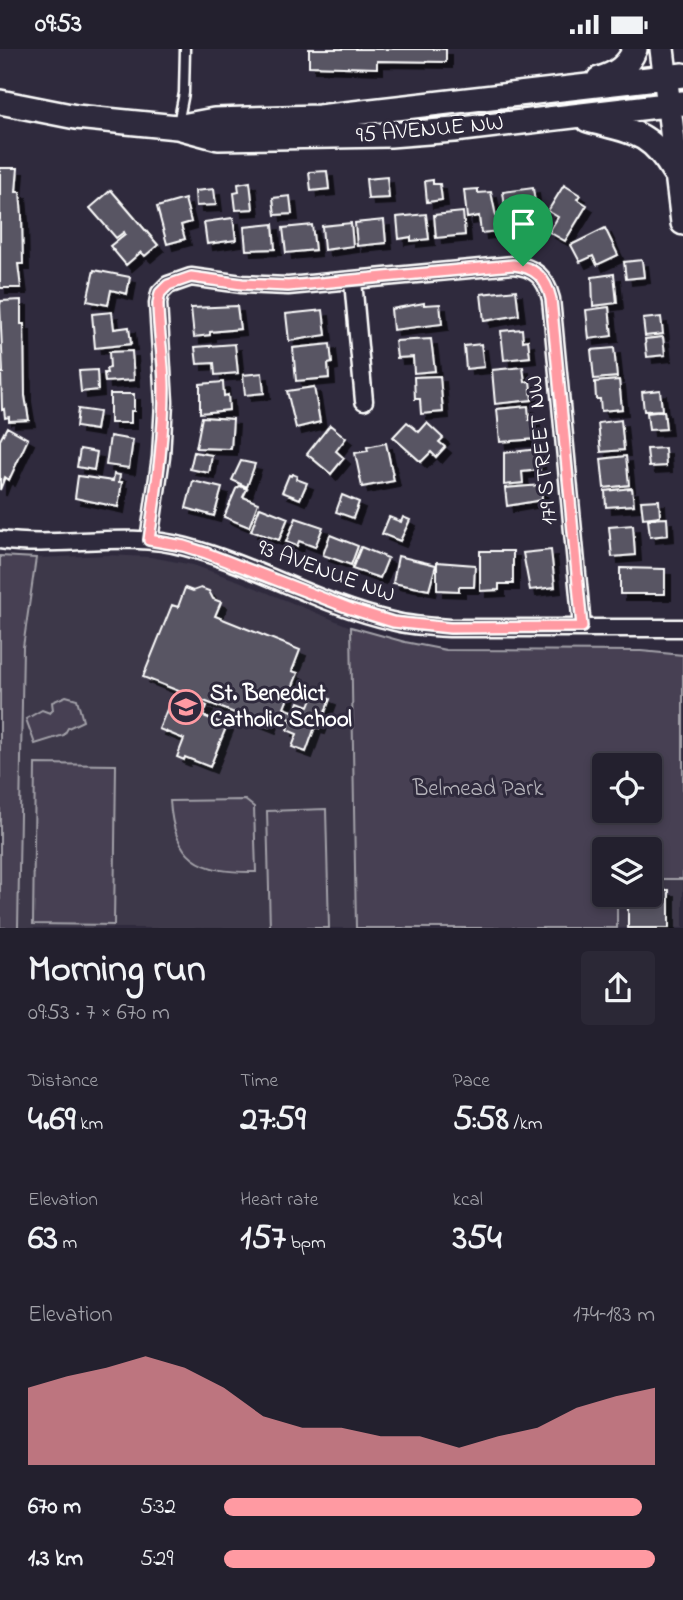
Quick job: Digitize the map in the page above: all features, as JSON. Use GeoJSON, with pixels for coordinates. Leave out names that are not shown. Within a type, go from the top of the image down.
{"type":"FeatureCollection","features":[{"type":"Feature","properties":{"kind":"street"},"geometry":{"type":"LineString","coordinates":[[575,87],[611,75],[628,63],[635,49]]}},
{"type":"Feature","properties":{"kind":"street"},"geometry":{"type":"LineString","coordinates":[[662,49],[674,76],[678,180],[683,223]]}},
{"type":"Feature","properties":{"kind":"street","name":"95 AVENUE NW"},"geometry":{"type":"LineString","coordinates":[[177,127],[215,120],[319,117],[674,76]]}},
{"type":"Feature","properties":{"kind":"street","name":"95 AVENUE NW"},"geometry":{"type":"LineString","coordinates":[[0,102],[76,117],[177,127],[218,138],[321,138],[454,130],[676,104]]}},
{"type":"Feature","properties":{"kind":"street"},"geometry":{"type":"LineString","coordinates":[[575,116],[644,135],[663,153],[678,180]]}},
{"type":"Feature","properties":{"kind":"street","name":"179 STREET NW"},"geometry":{"type":"LineString","coordinates":[[353,281],[513,265],[538,273],[551,299],[582,627]]}},
{"type":"Feature","properties":{"kind":"street"},"geometry":{"type":"LineString","coordinates":[[149,540],[161,457],[163,421],[164,384],[158,303],[160,293],[172,282],[191,277],[265,285],[353,281],[363,401]]}},
{"type":"Feature","properties":{"kind":"street","name":"93 AVENUE NW"},"geometry":{"type":"LineString","coordinates":[[0,540],[25,543],[116,538],[184,546],[351,609],[393,622],[450,628],[683,628]]}},
{"type":"Feature","properties":{"kind":"lane"},"geometry":{"type":"LineString","coordinates":[[177,127],[184,93],[185,49]]}},
{"type":"Feature","properties":{"kind":"shaded area","name":"St. Benedict Catholic School"},"geometry":{"type":"Polygon","coordinates":[[[107,555],[151,557],[193,565],[351,627],[356,928],[18,928],[23,647],[36,558],[107,555]]]}},
{"type":"Feature","properties":{"kind":"shaded area"},"geometry":{"type":"Polygon","coordinates":[[[662,879],[683,879],[683,928],[617,928],[617,907],[662,907],[662,879]]]}},
{"type":"Feature","properties":{"kind":"green space"},"geometry":{"type":"Polygon","coordinates":[[[0,556],[36,558],[23,647],[18,928],[0,928],[0,556]]]}},
{"type":"Feature","properties":{"kind":"green space","name":"Belmead Park"},"geometry":{"type":"Polygon","coordinates":[[[351,627],[446,650],[641,651],[683,655],[683,879],[662,879],[662,837],[592,837],[592,907],[617,907],[617,928],[356,928],[351,627]]]}},
{"type":"Feature","properties":{"kind":"green space"},"geometry":{"type":"Polygon","coordinates":[[[66,696],[77,699],[83,721],[68,728],[64,735],[35,744],[26,719],[42,710],[50,713],[53,710],[52,702],[66,696]]]}},
{"type":"Feature","properties":{"kind":"green space"},"geometry":{"type":"Polygon","coordinates":[[[35,764],[116,765],[114,925],[33,924],[35,764]]]}},
{"type":"Feature","properties":{"kind":"green space"},"geometry":{"type":"Polygon","coordinates":[[[245,800],[254,807],[256,872],[219,870],[205,866],[184,850],[177,837],[170,801],[245,800]]]}},
{"type":"Feature","properties":{"kind":"green space"},"geometry":{"type":"Polygon","coordinates":[[[326,809],[329,928],[270,928],[267,811],[326,809]]]}},
{"type":"Feature","properties":{"kind":"building"},"geometry":{"type":"Polygon","coordinates":[[[309,49],[446,49],[446,62],[377,61],[377,68],[309,66],[309,49]]]}},
{"type":"Feature","properties":{"kind":"building"},"geometry":{"type":"Polygon","coordinates":[[[0,168],[18,168],[16,192],[20,192],[22,216],[23,264],[18,264],[21,288],[0,288],[0,168]]]}},
{"type":"Feature","properties":{"kind":"building"},"geometry":{"type":"Polygon","coordinates":[[[327,171],[329,189],[311,191],[309,172],[327,171]]]}},
{"type":"Feature","properties":{"kind":"building"},"geometry":{"type":"Polygon","coordinates":[[[387,177],[389,198],[368,199],[366,179],[387,177]]]}},
{"type":"Feature","properties":{"kind":"building"},"geometry":{"type":"Polygon","coordinates":[[[433,180],[433,184],[440,184],[442,200],[427,202],[425,181],[433,180]]]}},
{"type":"Feature","properties":{"kind":"building"},"geometry":{"type":"Polygon","coordinates":[[[250,182],[253,209],[236,210],[234,193],[239,192],[238,184],[250,182]]]}},
{"type":"Feature","properties":{"kind":"building"},"geometry":{"type":"Polygon","coordinates":[[[564,185],[580,195],[577,199],[587,205],[565,241],[549,232],[558,217],[548,211],[564,185]]]}},
{"type":"Feature","properties":{"kind":"building"},"geometry":{"type":"Polygon","coordinates":[[[533,188],[536,211],[526,213],[528,227],[508,230],[503,192],[533,188]]]}},
{"type":"Feature","properties":{"kind":"building"},"geometry":{"type":"Polygon","coordinates":[[[214,189],[216,205],[196,206],[195,191],[214,189]]]}},
{"type":"Feature","properties":{"kind":"building"},"geometry":{"type":"Polygon","coordinates":[[[478,189],[478,193],[491,192],[499,231],[481,233],[479,216],[467,218],[464,190],[478,189]]]}},
{"type":"Feature","properties":{"kind":"building"},"geometry":{"type":"Polygon","coordinates":[[[111,190],[158,245],[145,256],[141,252],[126,265],[110,246],[125,234],[124,232],[116,238],[90,208],[111,190]]]}},
{"type":"Feature","properties":{"kind":"building"},"geometry":{"type":"Polygon","coordinates":[[[290,196],[292,214],[275,215],[273,198],[290,196]]]}},
{"type":"Feature","properties":{"kind":"building"},"geometry":{"type":"Polygon","coordinates":[[[185,199],[191,222],[181,225],[185,239],[167,244],[157,207],[185,199]]]}},
{"type":"Feature","properties":{"kind":"building"},"geometry":{"type":"Polygon","coordinates":[[[463,212],[465,235],[436,238],[434,215],[463,212]]]}},
{"type":"Feature","properties":{"kind":"building"},"geometry":{"type":"Polygon","coordinates":[[[426,214],[429,239],[399,239],[397,217],[426,214]]]}},
{"type":"Feature","properties":{"kind":"building"},"geometry":{"type":"Polygon","coordinates":[[[233,218],[236,240],[207,244],[204,222],[233,218]]]}},
{"type":"Feature","properties":{"kind":"building"},"geometry":{"type":"Polygon","coordinates":[[[384,220],[386,243],[357,246],[355,223],[384,220]]]}},
{"type":"Feature","properties":{"kind":"building"},"geometry":{"type":"Polygon","coordinates":[[[351,223],[353,246],[324,250],[322,226],[351,223]]]}},
{"type":"Feature","properties":{"kind":"building"},"geometry":{"type":"Polygon","coordinates":[[[273,224],[275,249],[246,250],[244,227],[273,224]]]}},
{"type":"Feature","properties":{"kind":"building"},"geometry":{"type":"Polygon","coordinates":[[[312,225],[315,250],[286,253],[283,228],[312,225]]]}},
{"type":"Feature","properties":{"kind":"building"},"geometry":{"type":"Polygon","coordinates":[[[605,228],[618,255],[597,265],[593,256],[580,262],[571,245],[605,228]]]}},
{"type":"Feature","properties":{"kind":"building"},"geometry":{"type":"Polygon","coordinates":[[[642,260],[644,277],[626,279],[624,262],[642,260]]]}},
{"type":"Feature","properties":{"kind":"building"},"geometry":{"type":"Polygon","coordinates":[[[94,270],[130,277],[127,294],[111,290],[108,305],[87,301],[94,270]]]}},
{"type":"Feature","properties":{"kind":"building"},"geometry":{"type":"Polygon","coordinates":[[[614,274],[617,303],[593,306],[592,277],[614,274]]]}},
{"type":"Feature","properties":{"kind":"building"},"geometry":{"type":"Polygon","coordinates":[[[516,290],[519,315],[484,321],[481,294],[516,290]]]}},
{"type":"Feature","properties":{"kind":"building"},"geometry":{"type":"Polygon","coordinates":[[[21,300],[25,396],[29,420],[9,421],[9,417],[5,418],[4,409],[2,410],[0,305],[1,301],[21,300]]]}},
{"type":"Feature","properties":{"kind":"building"},"geometry":{"type":"Polygon","coordinates":[[[424,303],[440,304],[442,324],[393,330],[391,309],[424,303]]]}},
{"type":"Feature","properties":{"kind":"building"},"geometry":{"type":"Polygon","coordinates":[[[237,306],[240,329],[210,332],[210,335],[194,337],[191,308],[237,306]]]}},
{"type":"Feature","properties":{"kind":"building"},"geometry":{"type":"Polygon","coordinates":[[[609,307],[612,336],[589,339],[586,310],[609,307]]]}},
{"type":"Feature","properties":{"kind":"building"},"geometry":{"type":"Polygon","coordinates":[[[323,310],[326,335],[289,341],[286,314],[323,310]]]}},
{"type":"Feature","properties":{"kind":"building"},"geometry":{"type":"Polygon","coordinates":[[[112,312],[114,329],[129,327],[131,344],[95,348],[92,314],[112,312]]]}},
{"type":"Feature","properties":{"kind":"building"},"geometry":{"type":"Polygon","coordinates":[[[661,317],[663,334],[645,336],[643,319],[661,317]]]}},
{"type":"Feature","properties":{"kind":"building"},"geometry":{"type":"Polygon","coordinates":[[[522,329],[523,341],[528,340],[530,357],[504,360],[501,331],[522,329]]]}},
{"type":"Feature","properties":{"kind":"building"},"geometry":{"type":"Polygon","coordinates":[[[663,337],[665,355],[647,357],[645,339],[663,337]]]}},
{"type":"Feature","properties":{"kind":"building"},"geometry":{"type":"Polygon","coordinates":[[[431,339],[435,371],[414,373],[413,357],[397,358],[395,341],[431,339]]]}},
{"type":"Feature","properties":{"kind":"building"},"geometry":{"type":"Polygon","coordinates":[[[235,344],[238,373],[215,375],[214,363],[197,364],[195,347],[235,344]]]}},
{"type":"Feature","properties":{"kind":"building"},"geometry":{"type":"Polygon","coordinates":[[[330,344],[332,363],[328,364],[329,378],[296,381],[293,348],[330,344]]]}},
{"type":"Feature","properties":{"kind":"building"},"geometry":{"type":"Polygon","coordinates":[[[481,344],[484,367],[466,369],[464,346],[481,344]]]}},
{"type":"Feature","properties":{"kind":"building"},"geometry":{"type":"Polygon","coordinates":[[[614,348],[617,377],[594,379],[591,350],[614,348]]]}},
{"type":"Feature","properties":{"kind":"building"},"geometry":{"type":"Polygon","coordinates":[[[132,351],[134,380],[105,382],[104,373],[110,368],[109,352],[132,351]]]}},
{"type":"Feature","properties":{"kind":"building"},"geometry":{"type":"Polygon","coordinates":[[[523,367],[525,382],[530,381],[532,400],[495,404],[492,370],[523,367]]]}},
{"type":"Feature","properties":{"kind":"building"},"geometry":{"type":"Polygon","coordinates":[[[97,370],[98,390],[81,392],[79,371],[97,370]]]}},
{"type":"Feature","properties":{"kind":"building"},"geometry":{"type":"Polygon","coordinates":[[[262,373],[264,393],[245,395],[243,375],[262,373]]]}},
{"type":"Feature","properties":{"kind":"building"},"geometry":{"type":"Polygon","coordinates":[[[440,376],[443,412],[421,414],[420,399],[415,399],[414,377],[440,376]]]}},
{"type":"Feature","properties":{"kind":"building"},"geometry":{"type":"Polygon","coordinates":[[[619,380],[622,409],[601,411],[600,399],[596,399],[595,382],[619,380]]]}},
{"type":"Feature","properties":{"kind":"building"},"geometry":{"type":"Polygon","coordinates":[[[223,382],[224,396],[228,395],[229,410],[200,413],[200,384],[223,382]]]}},
{"type":"Feature","properties":{"kind":"building"},"geometry":{"type":"Polygon","coordinates":[[[314,387],[320,422],[296,428],[287,391],[314,387]]]}},
{"type":"Feature","properties":{"kind":"building"},"geometry":{"type":"Polygon","coordinates":[[[660,390],[662,410],[644,411],[642,392],[660,390]]]}},
{"type":"Feature","properties":{"kind":"building"},"geometry":{"type":"Polygon","coordinates":[[[110,394],[134,394],[131,423],[110,423],[110,394]]]}},
{"type":"Feature","properties":{"kind":"building"},"geometry":{"type":"Polygon","coordinates":[[[528,406],[529,420],[534,420],[536,439],[500,442],[497,409],[528,406]]]}},
{"type":"Feature","properties":{"kind":"building"},"geometry":{"type":"Polygon","coordinates":[[[78,409],[99,412],[96,430],[76,427],[78,409]]]}},
{"type":"Feature","properties":{"kind":"building"},"geometry":{"type":"Polygon","coordinates":[[[664,411],[666,429],[649,430],[647,413],[664,411]]]}},
{"type":"Feature","properties":{"kind":"building"},"geometry":{"type":"Polygon","coordinates":[[[202,417],[233,419],[231,449],[196,448],[202,417]]]}},
{"type":"Feature","properties":{"kind":"building"},"geometry":{"type":"Polygon","coordinates":[[[621,420],[624,450],[601,452],[598,423],[621,420]]]}},
{"type":"Feature","properties":{"kind":"building"},"geometry":{"type":"Polygon","coordinates":[[[407,422],[419,432],[427,423],[443,438],[439,442],[445,447],[436,457],[431,452],[421,462],[393,437],[407,422]]]}},
{"type":"Feature","properties":{"kind":"building"},"geometry":{"type":"Polygon","coordinates":[[[330,425],[346,438],[336,451],[344,458],[331,474],[307,454],[330,425]]]}},
{"type":"Feature","properties":{"kind":"building"},"geometry":{"type":"Polygon","coordinates":[[[7,427],[28,439],[9,480],[5,477],[0,490],[0,440],[7,427]]]}},
{"type":"Feature","properties":{"kind":"building"},"geometry":{"type":"Polygon","coordinates":[[[110,436],[133,440],[129,468],[106,465],[110,436]]]}},
{"type":"Feature","properties":{"kind":"building"},"geometry":{"type":"Polygon","coordinates":[[[386,443],[394,481],[362,487],[355,453],[386,443]]]}},
{"type":"Feature","properties":{"kind":"building"},"geometry":{"type":"Polygon","coordinates":[[[665,448],[666,466],[649,467],[647,449],[665,448]]]}},
{"type":"Feature","properties":{"kind":"building"},"geometry":{"type":"Polygon","coordinates":[[[80,449],[97,452],[94,470],[77,467],[80,449]]]}},
{"type":"Feature","properties":{"kind":"building"},"geometry":{"type":"Polygon","coordinates":[[[538,449],[540,470],[522,472],[523,483],[504,485],[504,453],[538,449]]]}},
{"type":"Feature","properties":{"kind":"building"},"geometry":{"type":"Polygon","coordinates":[[[194,452],[212,455],[209,473],[190,469],[194,452]]]}},
{"type":"Feature","properties":{"kind":"building"},"geometry":{"type":"Polygon","coordinates":[[[626,456],[629,485],[604,488],[601,459],[626,456]]]}},
{"type":"Feature","properties":{"kind":"building"},"geometry":{"type":"Polygon","coordinates":[[[241,461],[255,464],[247,487],[232,480],[241,461]]]}},
{"type":"Feature","properties":{"kind":"building"},"geometry":{"type":"Polygon","coordinates":[[[114,474],[120,475],[119,482],[122,482],[118,507],[75,498],[78,476],[113,481],[114,474]]]}},
{"type":"Feature","properties":{"kind":"building"},"geometry":{"type":"Polygon","coordinates":[[[289,475],[297,476],[296,479],[307,483],[300,499],[282,492],[289,475]]]}},
{"type":"Feature","properties":{"kind":"building"},"geometry":{"type":"Polygon","coordinates":[[[193,481],[222,488],[214,516],[186,508],[193,481]]]}},
{"type":"Feature","properties":{"kind":"building"},"geometry":{"type":"Polygon","coordinates":[[[541,485],[542,500],[507,506],[505,488],[541,485]]]}},
{"type":"Feature","properties":{"kind":"building"},"geometry":{"type":"Polygon","coordinates":[[[240,486],[247,489],[243,497],[258,503],[249,527],[224,517],[236,489],[240,486]]]}},
{"type":"Feature","properties":{"kind":"building"},"geometry":{"type":"Polygon","coordinates":[[[632,488],[634,505],[606,507],[605,491],[632,488]]]}},
{"type":"Feature","properties":{"kind":"building"},"geometry":{"type":"Polygon","coordinates":[[[342,495],[359,502],[353,518],[336,512],[342,495]]]}},
{"type":"Feature","properties":{"kind":"building"},"geometry":{"type":"Polygon","coordinates":[[[659,500],[660,516],[643,518],[641,501],[659,500]]]}},
{"type":"Feature","properties":{"kind":"building"},"geometry":{"type":"Polygon","coordinates":[[[260,507],[288,518],[279,540],[251,531],[260,507]]]}},
{"type":"Feature","properties":{"kind":"building"},"geometry":{"type":"Polygon","coordinates":[[[389,517],[401,522],[403,517],[410,520],[400,541],[382,534],[389,517]]]}},
{"type":"Feature","properties":{"kind":"building"},"geometry":{"type":"Polygon","coordinates":[[[296,518],[323,527],[315,547],[299,541],[297,546],[286,542],[296,518]]]}},
{"type":"Feature","properties":{"kind":"building"},"geometry":{"type":"Polygon","coordinates":[[[667,518],[668,535],[650,537],[648,519],[667,518]]]}},
{"type":"Feature","properties":{"kind":"building"},"geometry":{"type":"Polygon","coordinates":[[[633,525],[635,555],[612,557],[609,527],[633,525]]]}},
{"type":"Feature","properties":{"kind":"building"},"geometry":{"type":"Polygon","coordinates":[[[330,535],[358,546],[351,565],[323,555],[330,535]]]}},
{"type":"Feature","properties":{"kind":"building"},"geometry":{"type":"Polygon","coordinates":[[[361,547],[388,558],[380,578],[352,569],[361,547]]]}},
{"type":"Feature","properties":{"kind":"building"},"geometry":{"type":"Polygon","coordinates":[[[551,550],[555,587],[530,590],[523,553],[551,550]]]}},
{"type":"Feature","properties":{"kind":"building"},"geometry":{"type":"Polygon","coordinates":[[[480,551],[513,551],[513,584],[499,584],[499,590],[480,591],[480,551]]]}},
{"type":"Feature","properties":{"kind":"building"},"geometry":{"type":"Polygon","coordinates":[[[398,556],[436,565],[429,590],[393,583],[398,556]]]}},
{"type":"Feature","properties":{"kind":"building"},"geometry":{"type":"Polygon","coordinates":[[[437,562],[475,565],[474,587],[459,587],[459,591],[437,590],[437,562]]]}},
{"type":"Feature","properties":{"kind":"building"},"geometry":{"type":"Polygon","coordinates":[[[620,568],[665,569],[665,594],[620,594],[620,568]]]}},
{"type":"Feature","properties":{"kind":"building"},"geometry":{"type":"Polygon","coordinates":[[[185,588],[209,591],[213,599],[221,602],[215,616],[300,650],[292,671],[298,673],[284,708],[295,712],[299,702],[309,706],[314,693],[330,699],[319,728],[315,727],[306,752],[292,747],[297,734],[287,730],[291,719],[275,713],[270,727],[143,677],[172,605],[178,607],[185,588]]]}},
{"type":"Feature","properties":{"kind":"building"},"geometry":{"type":"Polygon","coordinates":[[[186,697],[207,706],[203,716],[227,725],[210,767],[185,757],[184,760],[177,757],[184,739],[159,729],[170,702],[182,707],[186,697]]]}},
{"type":"Feature","properties":{"kind":"building"},"geometry":{"type":"Polygon","coordinates":[[[662,890],[669,890],[669,928],[628,928],[628,907],[662,907],[662,890]]]}},
{"type":"Feature","properties":{"kind":"place","name":"St. Benedict Catholic School"},"geometry":{"type":"Point","coordinates":[186,707]}},
{"type":"Feature","properties":{"kind":"route"},"geometry":{"type":"LineString","coordinates":[[523,266],[538,273],[551,299],[582,627],[450,628],[393,622],[351,609],[227,560],[184,546],[149,540],[161,457],[163,421],[164,384],[158,303],[160,293],[172,282],[191,277],[242,284],[288,286],[523,266]]}}]}
